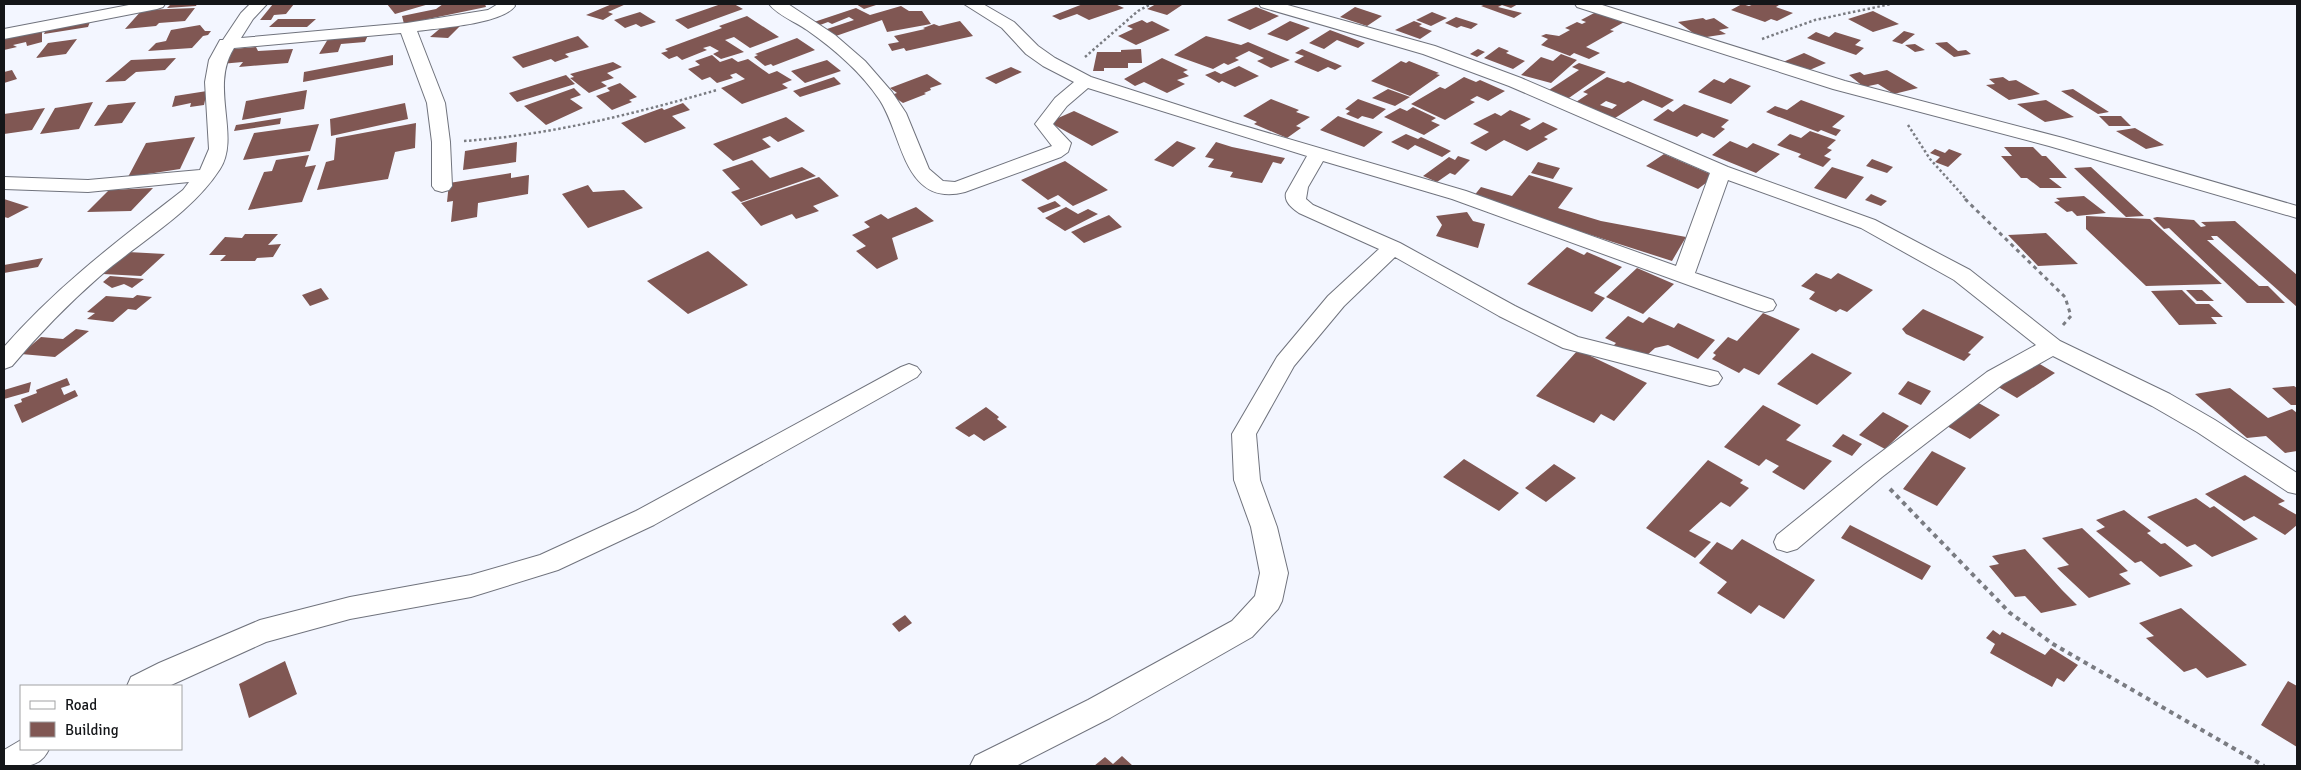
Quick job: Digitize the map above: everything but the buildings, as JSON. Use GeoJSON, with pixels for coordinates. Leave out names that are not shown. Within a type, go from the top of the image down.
{"type":"FeatureCollection","features":[{"type":"Feature","properties":{"kind":"street"},"geometry":{"type":"LineString","coordinates":[[4,34],[157,4]]}},
{"type":"Feature","properties":{"kind":"street"},"geometry":{"type":"LineString","coordinates":[[4,361],[56,305],[92,272],[190,194],[212,167],[218,149],[214,82],[218,60],[226,44],[247,16],[259,4]]}},
{"type":"Feature","properties":{"kind":"street"},"geometry":{"type":"LineString","coordinates":[[226,44],[407,28],[492,14],[502,10],[506,4]]}},
{"type":"Feature","properties":{"kind":"street"},"geometry":{"type":"LineString","coordinates":[[777,4],[839,45],[873,78],[897,114],[923,174],[946,190],[958,188],[1054,153],[1061,148],[1062,143],[1047,130],[1044,124],[1061,102],[1085,81]]}},
{"type":"Feature","properties":{"kind":"street"},"geometry":{"type":"LineString","coordinates":[[972,4],[1008,26],[1032,50],[1085,81],[1157,105],[1459,195],[1765,305]]}},
{"type":"Feature","properties":{"kind":"street"},"geometry":{"type":"LineString","coordinates":[[1267,4],[1429,50],[1515,82],[1721,171],[1868,224],[1962,275],[2046,341],[2168,404],[2297,485]]}},
{"type":"Feature","properties":{"kind":"street"},"geometry":{"type":"LineString","coordinates":[[1583,4],[1887,98],[2056,142],[2297,212]]}},
{"type":"Feature","properties":{"kind":"street"},"geometry":{"type":"LineString","coordinates":[[407,28],[436,103],[442,186]]}},
{"type":"Feature","properties":{"kind":"street"},"geometry":{"type":"LineString","coordinates":[[1318,154],[1299,186],[1295,197],[1298,204],[1393,247],[1508,311],[1571,343],[1710,378]]}},
{"type":"Feature","properties":{"kind":"street"},"geometry":{"type":"LineString","coordinates":[[1683,277],[1721,171]]}},
{"type":"Feature","properties":{"kind":"street"},"geometry":{"type":"LineString","coordinates":[[4,183],[88,186],[206,175]]}},
{"type":"Feature","properties":{"kind":"street"},"geometry":{"type":"LineString","coordinates":[[986,766],[1099,709],[1242,630],[1268,601],[1274,573],[1264,527],[1247,480],[1244,434],[1285,362],[1336,301],[1393,247]]}},
{"type":"Feature","properties":{"kind":"street"},"geometry":{"type":"LineString","coordinates":[[1787,542],[1873,470],[2046,341]]}},
{"type":"Feature","properties":{"kind":"street"},"geometry":{"type":"LineString","coordinates":[[144,685],[260,632],[350,608],[471,586],[548,563],[645,518],[909,372]]}},
{"type":"Feature","properties":{"kind":"street"},"geometry":{"type":"LineString","coordinates":[[4,766],[31,750]]}},
{"type":"Feature","properties":{"kind":"path"},"geometry":{"type":"LineString","coordinates":[[1067,71],[1138,11],[1151,4]]}},
{"type":"Feature","properties":{"kind":"path"},"geometry":{"type":"LineString","coordinates":[[1731,51],[1786,29],[1815,20],[1890,4]]}},
{"type":"Feature","properties":{"kind":"path"},"geometry":{"type":"LineString","coordinates":[[440,142],[503,138],[565,130],[614,119],[717,90]]}},
{"type":"Feature","properties":{"kind":"path"},"geometry":{"type":"LineString","coordinates":[[1887,98],[1930,158],[1965,199],[2065,297],[2072,316],[2046,341]]}},
{"type":"Feature","properties":{"kind":"path"},"geometry":{"type":"LineString","coordinates":[[1873,470],[2010,613],[2053,644],[2264,766]]}}]}
